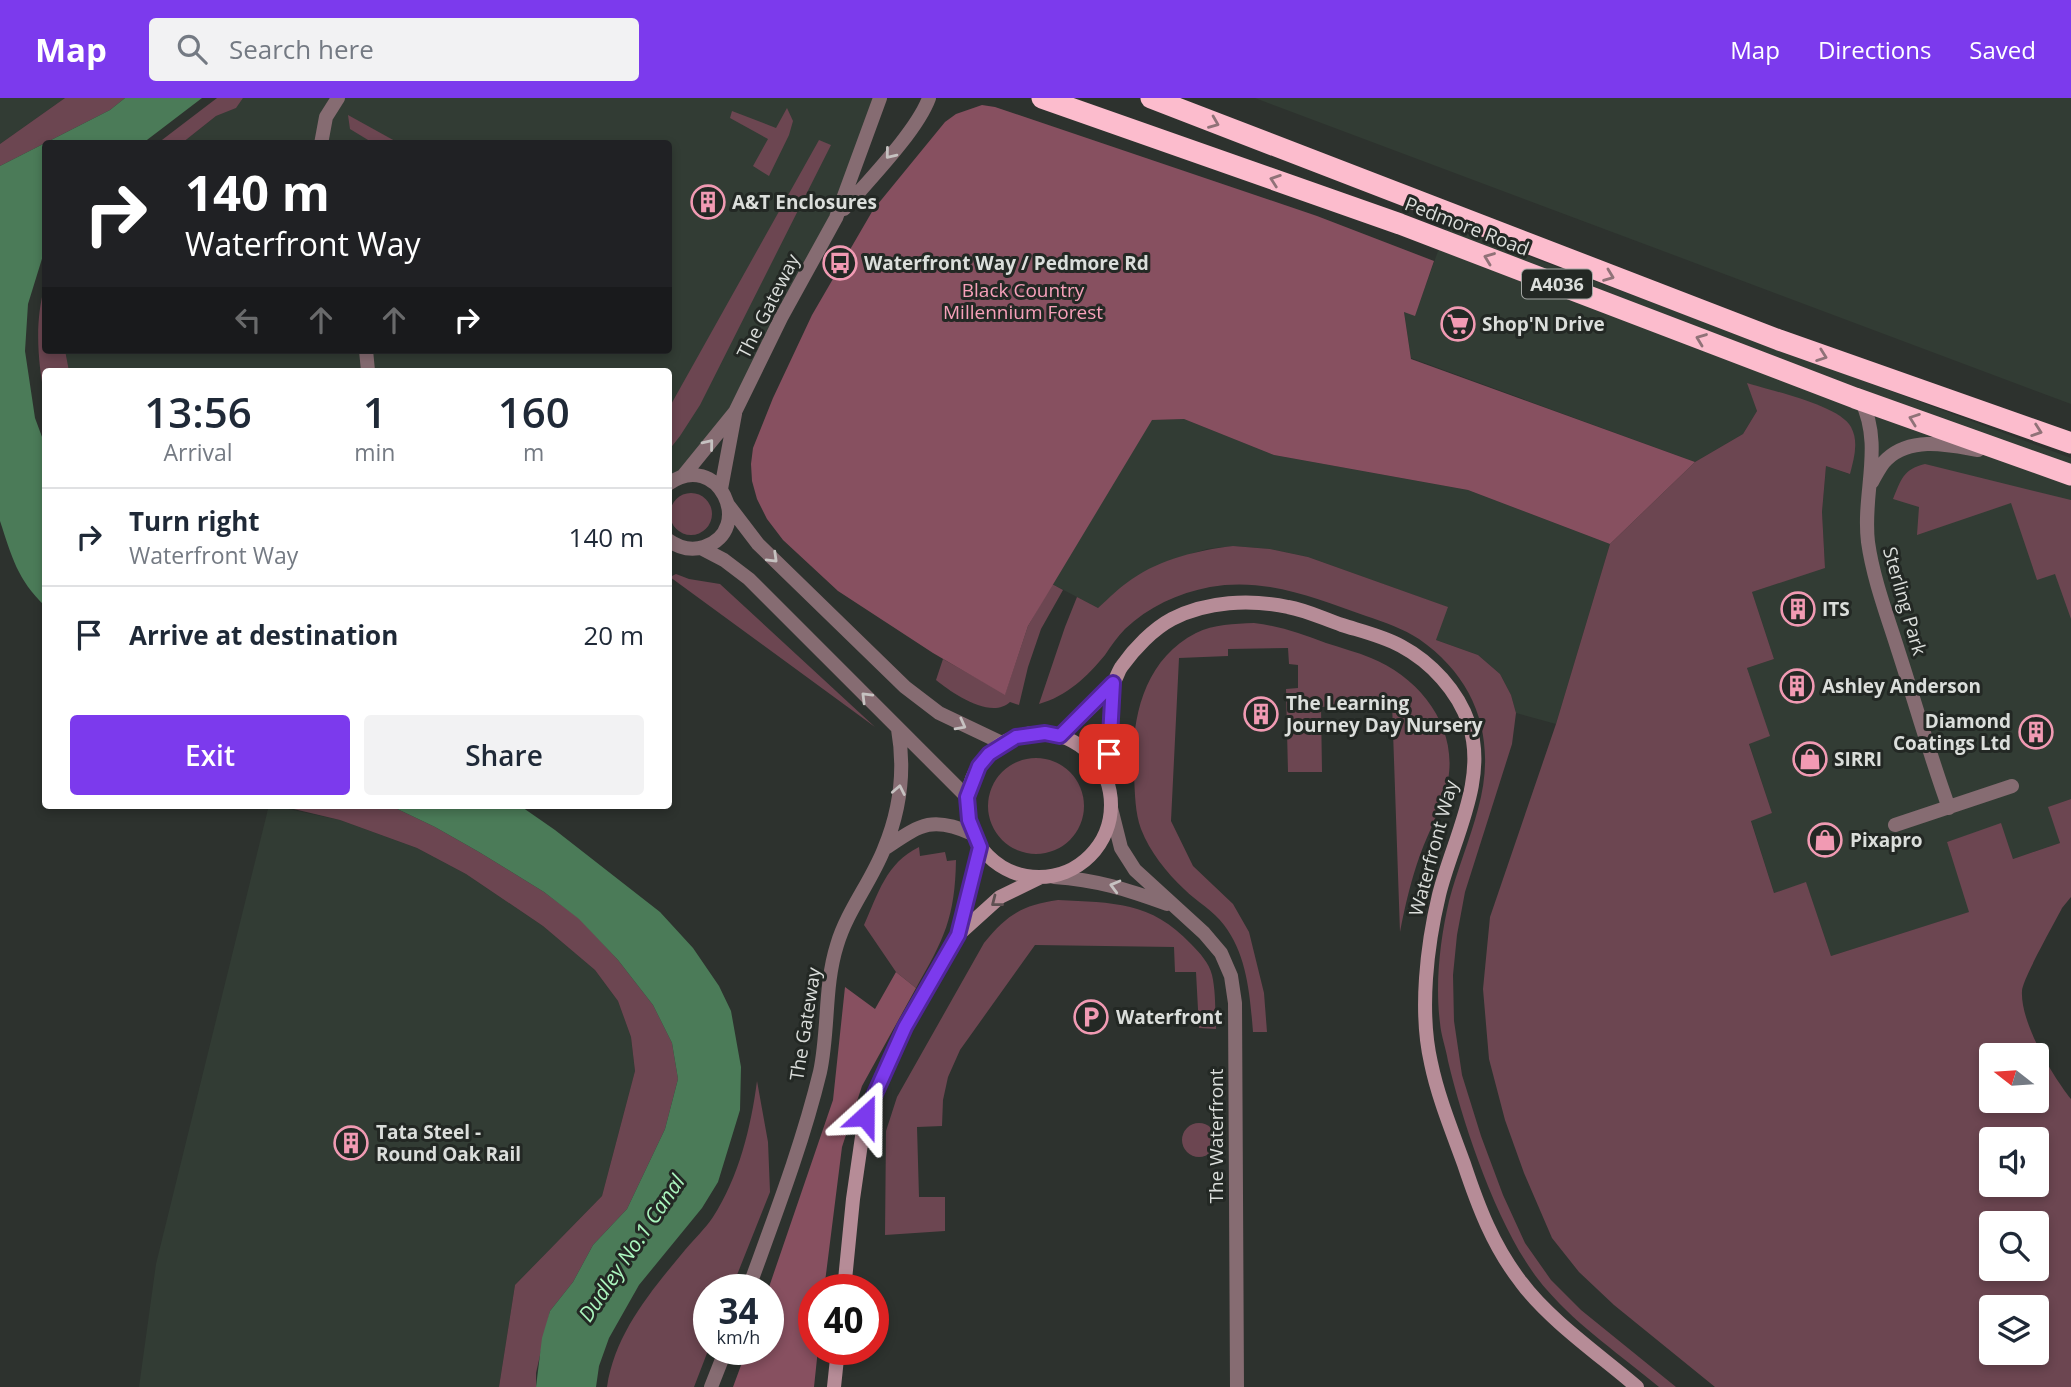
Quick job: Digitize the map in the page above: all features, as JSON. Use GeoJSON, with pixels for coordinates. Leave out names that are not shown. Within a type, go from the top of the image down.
{"type":"FeatureCollection","features":[{"type":"Feature","properties":{"kind":"highway","name":"Pedmore Road"},"geometry":{"type":"LineString","coordinates":[[1042,98],[1399,225],[1861,400],[2071,475]]}},
{"type":"Feature","properties":{"kind":"highway","name":"Pedmore Road"},"geometry":{"type":"LineString","coordinates":[[1151,98],[1754,330],[2071,443]]}},
{"type":"Feature","properties":{"kind":"street"},"geometry":{"type":"LineString","coordinates":[[322,140],[326,117],[338,98]]}},
{"type":"Feature","properties":{"kind":"street","name":"The Gateway"},"geometry":{"type":"LineString","coordinates":[[672,482],[683,476],[735,412],[781,318],[836,218],[880,99]]}},
{"type":"Feature","properties":{"kind":"street","name":"The Gateway"},"geometry":{"type":"LineString","coordinates":[[836,218],[930,101]]}},
{"type":"Feature","properties":{"kind":"street","name":"Sterling Park"},"geometry":{"type":"LineString","coordinates":[[1861,400],[1867,412],[1873,438],[1866,517],[1868,543],[1878,584],[1949,808]]}},
{"type":"Feature","properties":{"kind":"street","name":"The Gateway"},"geometry":{"type":"LineString","coordinates":[[721,489],[735,412]]}},
{"type":"Feature","properties":{"kind":"street"},"geometry":{"type":"LineString","coordinates":[[1871,483],[1887,459],[1912,446],[1940,443],[2025,458]]}},
{"type":"Feature","properties":{"kind":"street"},"geometry":{"type":"LineString","coordinates":[[683,476],[698,475],[708,478],[721,489],[729,506],[758,544],[905,687],[939,713],[1002,744]]}},
{"type":"Feature","properties":{"kind":"street"},"geometry":{"type":"LineString","coordinates":[[672,542],[680,547],[701,548],[711,544],[725,529],[729,506]]}},
{"type":"Feature","properties":{"kind":"street"},"geometry":{"type":"LineString","coordinates":[[701,548],[724,560],[748,579],[967,797],[979,766],[1002,744],[1030,734],[1060,736]]}},
{"type":"Feature","properties":{"kind":"street","name":"Waterfront Way"},"geometry":{"type":"LineString","coordinates":[[846,1274],[865,1116],[905,1027],[958,935],[1000,897],[1046,877],[1073,869],[1091,857],[1103,840],[1110,821],[1112,800],[1107,780],[1089,753],[1060,736],[1113,683],[1139,645],[1168,621],[1193,609],[1228,603],[1290,607],[1399,645],[1423,660],[1459,700],[1470,726],[1475,757],[1471,789],[1432,921],[1427,971],[1430,1059],[1478,1205],[1504,1258],[1521,1283],[1542,1305],[1637,1387]]}},
{"type":"Feature","properties":{"kind":"street","name":"Waterfront Way"},"geometry":{"type":"LineString","coordinates":[[1107,780],[1113,683]]}},
{"type":"Feature","properties":{"kind":"street","name":"The Gateway"},"geometry":{"type":"LineString","coordinates":[[754,1274],[799,1145],[820,1069],[827,998],[837,945],[884,849],[902,778],[902,752],[898,729]]}},
{"type":"Feature","properties":{"kind":"street"},"geometry":{"type":"LineString","coordinates":[[1895,825],[2012,786]]}},
{"type":"Feature","properties":{"kind":"street","name":"Waterfront Way"},"geometry":{"type":"LineString","coordinates":[[958,935],[976,841],[969,820],[967,797]]}},
{"type":"Feature","properties":{"kind":"street","name":"The Waterfront"},"geometry":{"type":"LineString","coordinates":[[1111,808],[1121,848],[1135,870],[1204,933],[1221,953],[1231,976],[1235,1003],[1237,1387]]}},
{"type":"Feature","properties":{"kind":"street"},"geometry":{"type":"LineString","coordinates":[[884,849],[928,823],[952,825],[976,841],[996,864],[1017,874],[1046,877]]}},
{"type":"Feature","properties":{"kind":"street","name":"The Waterfront"},"geometry":{"type":"LineString","coordinates":[[1046,877],[1099,882],[1175,907]]}},
{"type":"Feature","properties":{"kind":"street"},"geometry":{"type":"LineString","coordinates":[[711,1387],[720,1365]]}},
{"type":"Feature","properties":{"kind":"street"},"geometry":{"type":"LineString","coordinates":[[834,1387],[836,1365]]}},
{"type":"Feature","properties":{"kind":"shaded area"},"geometry":{"type":"Polygon","coordinates":[[[0,98],[65,98],[0,144],[0,98]]]}},
{"type":"Feature","properties":{"kind":"shaded area"},"geometry":{"type":"Polygon","coordinates":[[[65,98],[125,98],[110,110],[51,140],[42,140],[42,145],[0,166],[0,144],[65,98]]]}},
{"type":"Feature","properties":{"kind":"shaded area"},"geometry":{"type":"Polygon","coordinates":[[[217,98],[243,98],[236,108],[216,116],[186,140],[162,140],[217,98]]]}},
{"type":"Feature","properties":{"kind":"shaded area"},"geometry":{"type":"Polygon","coordinates":[[[243,98],[881,98],[836,218],[735,412],[672,481],[672,368],[68,368],[66,354],[672,354],[672,140],[186,140],[216,116],[235,108],[243,98]]]}},
{"type":"Feature","properties":{"kind":"shaded area"},"geometry":{"type":"Polygon","coordinates":[[[1255,98],[2071,98],[2071,404],[1255,98]]]}},
{"type":"Feature","properties":{"kind":"shaded area"},"geometry":{"type":"Polygon","coordinates":[[[787,108],[793,121],[769,176],[753,166],[768,139],[730,118],[732,111],[776,128],[787,108]]]}},
{"type":"Feature","properties":{"kind":"shaded area"},"geometry":{"type":"Polygon","coordinates":[[[348,115],[393,140],[368,140],[350,129],[348,115]]]}},
{"type":"Feature","properties":{"kind":"shaded area"},"geometry":{"type":"Polygon","coordinates":[[[819,140],[831,145],[700,405],[672,446],[672,403],[819,140]]]}},
{"type":"Feature","properties":{"kind":"shaded area"},"geometry":{"type":"Polygon","coordinates":[[[1447,226],[2071,458],[2071,799],[2049,807],[2060,843],[2013,859],[2001,824],[1947,842],[1970,912],[1831,956],[1806,883],[1774,893],[1751,820],[1772,813],[1749,743],[1769,736],[1747,668],[1774,659],[1752,592],[1825,567],[1822,512],[1826,466],[1849,474],[1748,384],[1757,411],[1743,434],[1695,462],[1411,358],[1404,311],[1415,315],[1447,226]]]}},
{"type":"Feature","properties":{"kind":"shaded area"},"geometry":{"type":"Polygon","coordinates":[[[42,299],[42,354],[66,354],[68,368],[42,368],[42,378],[38,342],[42,299]]]}},
{"type":"Feature","properties":{"kind":"shaded area"},"geometry":{"type":"Polygon","coordinates":[[[1747,383],[1804,400],[1833,412],[1851,427],[1855,444],[1850,474],[1826,466],[1822,512],[1825,568],[1752,592],[1774,659],[1747,668],[1770,736],[1749,744],[1772,813],[1751,821],[1774,893],[1806,882],[1831,956],[1969,912],[1947,842],[2001,823],[2013,859],[2060,843],[2048,807],[2071,799],[2071,897],[2062,908],[2039,951],[2022,991],[2026,1018],[2038,1043],[1979,1043],[1979,1113],[2049,1113],[2049,1066],[2071,1099],[2071,1387],[1715,1387],[1614,1305],[1579,1272],[1552,1238],[1505,1120],[1489,1059],[1483,989],[1490,917],[1556,724],[1610,544],[1695,462],[1743,434],[1757,411],[1747,383]]]}},
{"type":"Feature","properties":{"kind":"shaded area"},"geometry":{"type":"Polygon","coordinates":[[[1184,419],[1274,455],[1468,490],[1610,544],[1556,724],[1516,713],[1511,695],[1500,674],[1478,655],[1436,640],[1447,607],[1308,557],[1270,549],[1233,546],[1207,549],[1170,560],[1134,578],[1098,608],[1052,584],[1151,420],[1184,419]]]}},
{"type":"Feature","properties":{"kind":"shaded area"},"geometry":{"type":"Polygon","coordinates":[[[1925,464],[2071,500],[2071,619],[2055,574],[2037,580],[2011,503],[1917,535],[1919,507],[1893,499],[1907,472],[1925,464]]]}},
{"type":"Feature","properties":{"kind":"shaded area"},"geometry":{"type":"Polygon","coordinates":[[[683,494],[699,494],[711,506],[711,522],[699,534],[683,534],[672,523],[672,505],[683,494]]]}},
{"type":"Feature","properties":{"kind":"shaded area"},"geometry":{"type":"Polygon","coordinates":[[[1233,546],[1270,549],[1308,557],[1448,607],[1436,640],[1478,655],[1500,674],[1511,695],[1516,713],[1512,744],[1465,892],[1457,935],[1453,975],[1454,1021],[1462,1075],[1503,1195],[1525,1243],[1551,1280],[1581,1310],[1676,1387],[1659,1387],[1587,1329],[1547,1290],[1514,1242],[1500,1213],[1486,1182],[1464,1118],[1441,1033],[1438,978],[1449,901],[1478,809],[1485,760],[1478,714],[1456,673],[1419,639],[1380,621],[1289,591],[1230,585],[1186,593],[1143,614],[1122,632],[1084,678],[1059,696],[1039,704],[1077,597],[1098,608],[1128,582],[1155,566],[1194,553],[1233,546]]]}},
{"type":"Feature","properties":{"kind":"shaded area"},"geometry":{"type":"Polygon","coordinates":[[[676,574],[720,584],[875,727],[672,578],[676,574]]]}},
{"type":"Feature","properties":{"kind":"shaded area"},"geometry":{"type":"Polygon","coordinates":[[[1052,584],[1063,590],[1041,629],[1019,705],[1010,702],[993,708],[972,703],[936,680],[943,659],[1005,694],[1028,626],[1052,584]]]}},
{"type":"Feature","properties":{"kind":"shaded area"},"geometry":{"type":"Polygon","coordinates":[[[1254,623],[1290,631],[1360,654],[1405,677],[1431,706],[1441,723],[1450,760],[1446,790],[1417,864],[1400,932],[1392,703],[1321,707],[1322,772],[1288,772],[1286,689],[1298,688],[1298,665],[1289,664],[1288,648],[1228,649],[1228,656],[1179,658],[1171,821],[1193,866],[1233,904],[1249,932],[1264,993],[1267,1032],[1253,1032],[1246,976],[1232,937],[1215,915],[1171,876],[1154,854],[1141,829],[1136,803],[1133,755],[1138,714],[1144,694],[1163,659],[1178,645],[1203,630],[1254,623]]]}},
{"type":"Feature","properties":{"kind":"shaded area"},"geometry":{"type":"Polygon","coordinates":[[[1036,758],[1054,762],[1070,772],[1080,788],[1084,806],[1080,824],[1070,840],[1054,850],[1036,854],[1018,850],[1002,840],[992,824],[988,806],[992,788],[1002,772],[1018,762],[1036,758]]]}},
{"type":"Feature","properties":{"kind":"shaded area","name":"Tata Steel - Round Oak Rail"},"geometry":{"type":"Polygon","coordinates":[[[268,809],[288,809],[340,820],[417,848],[466,874],[543,926],[595,970],[618,1001],[631,1037],[635,1071],[602,1196],[515,1285],[499,1387],[139,1387],[156,1264],[268,809]]]}},
{"type":"Feature","properties":{"kind":"shaded area"},"geometry":{"type":"Polygon","coordinates":[[[294,809],[397,809],[435,827],[544,892],[580,919],[618,960],[653,1005],[672,1043],[678,1079],[665,1129],[627,1209],[593,1245],[573,1282],[550,1311],[536,1373],[536,1387],[499,1387],[515,1285],[602,1196],[635,1071],[631,1037],[618,1001],[595,970],[543,926],[466,874],[417,848],[340,820],[294,809]]]}},
{"type":"Feature","properties":{"kind":"shaded area"},"geometry":{"type":"Polygon","coordinates":[[[919,847],[920,856],[945,852],[947,861],[956,860],[953,898],[946,927],[916,988],[896,972],[864,925],[884,880],[898,862],[919,847]]]}},
{"type":"Feature","properties":{"kind":"shaded area"},"geometry":{"type":"Polygon","coordinates":[[[1058,900],[1130,907],[1161,919],[1176,930],[1201,955],[1211,971],[1216,1029],[1199,1028],[1196,972],[1175,972],[1174,947],[1035,945],[960,1050],[948,1077],[943,1100],[942,1126],[917,1127],[919,1197],[945,1197],[945,1231],[885,1235],[886,1131],[897,1097],[984,943],[1000,925],[1016,913],[1034,905],[1058,900]]]}},
{"type":"Feature","properties":{"kind":"shaded area"},"geometry":{"type":"Polygon","coordinates":[[[757,1081],[768,1142],[770,1192],[737,1274],[693,1274],[693,1365],[702,1365],[694,1387],[607,1387],[618,1349],[636,1314],[722,1202],[737,1169],[757,1081]]]}},
{"type":"Feature","properties":{"kind":"shaded area"},"geometry":{"type":"Polygon","coordinates":[[[1199,1123],[1211,1128],[1216,1140],[1211,1152],[1199,1157],[1187,1152],[1182,1140],[1187,1128],[1199,1123]]]}},
{"type":"Feature","properties":{"kind":"green space","name":"Black Country Millennium Forest"},"geometry":{"type":"Polygon","coordinates":[[[982,105],[995,107],[1317,216],[1434,261],[1415,316],[1404,312],[1411,359],[1695,462],[1610,544],[1468,490],[1274,455],[1184,419],[1152,420],[1028,626],[1005,695],[933,653],[838,591],[783,540],[767,519],[757,499],[751,464],[753,448],[773,398],[812,315],[873,210],[945,122],[956,114],[982,105]]]}},
{"type":"Feature","properties":{"kind":"green space"},"geometry":{"type":"Polygon","coordinates":[[[896,972],[916,988],[862,1086],[842,1147],[826,1274],[798,1274],[798,1365],[816,1365],[814,1387],[733,1387],[741,1365],[784,1365],[784,1274],[773,1274],[833,1100],[845,987],[875,1009],[896,972]]]}},
{"type":"Feature","properties":{"kind":"water"},"geometry":{"type":"Polygon","coordinates":[[[125,98],[202,98],[147,140],[51,140],[110,110],[125,98]]]}},
{"type":"Feature","properties":{"kind":"water"},"geometry":{"type":"Polygon","coordinates":[[[42,145],[42,259],[28,304],[25,351],[35,418],[42,437],[42,603],[22,577],[0,521],[0,166],[42,145]]]}},
{"type":"Feature","properties":{"kind":"water","name":"Dudley No.1 Canal"},"geometry":{"type":"Polygon","coordinates":[[[397,809],[525,809],[660,912],[693,948],[719,986],[731,1011],[741,1067],[740,1110],[718,1182],[702,1208],[639,1285],[609,1338],[599,1366],[596,1387],[536,1387],[542,1338],[550,1311],[573,1282],[593,1245],[627,1209],[665,1129],[678,1079],[672,1043],[653,1005],[618,960],[579,919],[544,892],[435,827],[397,809]]]}},
{"type":"Feature","properties":{"kind":"place","name":"A&T Enclosures"},"geometry":{"type":"Point","coordinates":[708,202]}},
{"type":"Feature","properties":{"kind":"place","name":"Waterfront Way / Pedmore Rd"},"geometry":{"type":"Point","coordinates":[840,263]}},
{"type":"Feature","properties":{"kind":"place","name":"Shop'N Drive"},"geometry":{"type":"Point","coordinates":[1458,324]}},
{"type":"Feature","properties":{"kind":"place","name":"ITS"},"geometry":{"type":"Point","coordinates":[1798,609]}},
{"type":"Feature","properties":{"kind":"place","name":"Ashley Anderson"},"geometry":{"type":"Point","coordinates":[1797,686]}},
{"type":"Feature","properties":{"kind":"place","name":"The Learning Journey Day Nursery"},"geometry":{"type":"Point","coordinates":[1261,714]}},
{"type":"Feature","properties":{"kind":"place","name":"Diamond Coatings Ltd"},"geometry":{"type":"Point","coordinates":[2036,732]}},
{"type":"Feature","properties":{"kind":"place","name":"SIRRI"},"geometry":{"type":"Point","coordinates":[1810,759]}},
{"type":"Feature","properties":{"kind":"place","name":"Pixapro"},"geometry":{"type":"Point","coordinates":[1825,840]}},
{"type":"Feature","properties":{"kind":"place","name":"Waterfront"},"geometry":{"type":"Point","coordinates":[1091,1017]}},
{"type":"Feature","properties":{"kind":"place","name":"Tata Steel - Round Oak Rail"},"geometry":{"type":"Point","coordinates":[351,1143]}},
{"type":"Feature","properties":{"kind":"route"},"geometry":{"type":"LineString","coordinates":[[865,1116],[905,1027],[958,935],[980,847],[969,820],[967,797],[979,766],[989,754],[1016,737],[1045,733],[1060,736],[1113,683],[1109,754]]}}]}
